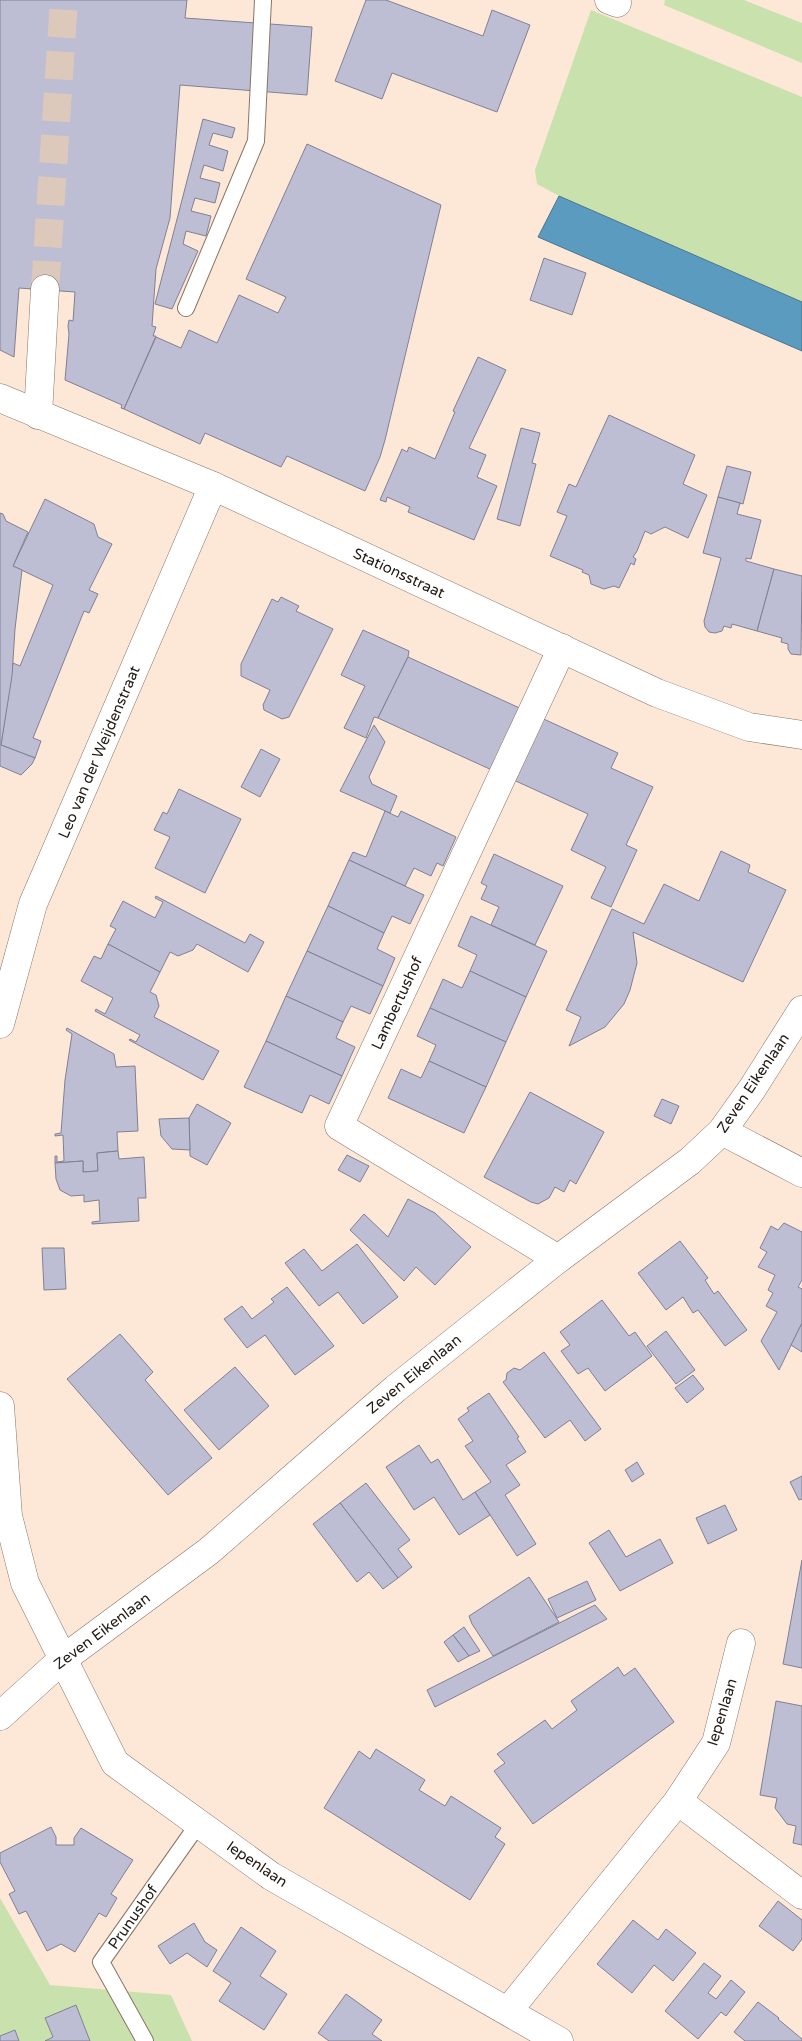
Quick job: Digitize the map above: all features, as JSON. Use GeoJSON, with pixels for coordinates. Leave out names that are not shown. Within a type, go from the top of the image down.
{"type":"FeatureCollection","features":[{"type":"Feature","properties":{"kind":"street"},"geometry":{"type":"LineString","coordinates":[[38,415],[45,290]]}},
{"type":"Feature","properties":{"kind":"street","name":"Stationsstraat"},"geometry":{"type":"LineString","coordinates":[[0,398],[213,486],[657,693],[749,727],[802,735]]}},
{"type":"Feature","properties":{"kind":"street","name":"Leo van der Weijdenstraat"},"geometry":{"type":"LineString","coordinates":[[0,1024],[33,904],[213,486]]}},
{"type":"Feature","properties":{"kind":"street","name":"Lambertushof"},"geometry":{"type":"LineString","coordinates":[[558,1259],[339,1126],[562,648]]}},
{"type":"Feature","properties":{"kind":"street","name":"Zeven Eikenlaan"},"geometry":{"type":"LineString","coordinates":[[0,1716],[63,1659],[209,1551],[395,1388],[558,1259],[690,1161],[722,1131],[752,1089],[802,1010]]}},
{"type":"Feature","properties":{"kind":"street"},"geometry":{"type":"LineString","coordinates":[[722,1131],[802,1173]]}},
{"type":"Feature","properties":{"kind":"street"},"geometry":{"type":"LineString","coordinates":[[0,1406],[10,1525],[25,1583],[63,1659]]}},
{"type":"Feature","properties":{"kind":"street","name":"Iepenlaan"},"geometry":{"type":"LineString","coordinates":[[508,2010],[678,1802],[716,1743],[741,1643]]}},
{"type":"Feature","properties":{"kind":"street","name":"Iepenlaan"},"geometry":{"type":"LineString","coordinates":[[63,1659],[115,1763],[271,1876],[508,2010],[559,2041]]}},
{"type":"Feature","properties":{"kind":"street"},"geometry":{"type":"LineString","coordinates":[[678,1802],[802,1895]]}},
{"type":"Feature","properties":{"kind":"lane"},"geometry":{"type":"LineString","coordinates":[[186,308],[256,140],[263,0]]}},
{"type":"Feature","properties":{"kind":"lane","name":"Prunushof"},"geometry":{"type":"LineString","coordinates":[[145,2041],[101,1962],[199,1823]]}},
{"type":"Feature","properties":{"kind":"green space"},"geometry":{"type":"Polygon","coordinates":[[[665,0],[744,0],[802,23],[802,63],[664,5],[665,0]]]}},
{"type":"Feature","properties":{"kind":"green space"},"geometry":{"type":"Polygon","coordinates":[[[591,10],[802,97],[802,302],[559,196],[537,184],[535,170],[591,10]]]}},
{"type":"Feature","properties":{"kind":"green space"},"geometry":{"type":"Polygon","coordinates":[[[0,1898],[50,1985],[171,1995],[192,2041],[0,2041],[0,1898]]]}},
{"type":"Feature","properties":{"kind":"water"},"geometry":{"type":"Polygon","coordinates":[[[559,196],[802,302],[802,351],[538,237],[559,196]]]}},
{"type":"Feature","properties":{"kind":"building"},"geometry":{"type":"Polygon","coordinates":[[[0,0],[187,0],[185,18],[312,27],[307,95],[180,85],[170,218],[156,269],[152,326],[156,327],[153,336],[156,336],[124,409],[121,408],[122,405],[65,380],[68,326],[69,320],[73,321],[75,292],[19,288],[14,357],[0,350],[0,0]]]}},
{"type":"Feature","properties":{"kind":"building"},"geometry":{"type":"Polygon","coordinates":[[[366,0],[386,0],[483,36],[492,10],[530,25],[497,112],[392,73],[382,99],[335,81],[366,0]]]}},
{"type":"Feature","properties":{"kind":"building"},"geometry":{"type":"Polygon","coordinates":[[[203,119],[235,128],[232,138],[213,133],[209,145],[228,151],[223,171],[204,165],[200,178],[220,183],[215,203],[195,198],[191,211],[211,216],[206,236],[186,231],[183,244],[198,251],[172,309],[155,304],[203,119]]]}},
{"type":"Feature","properties":{"kind":"building"},"geometry":{"type":"Polygon","coordinates":[[[307,144],[441,205],[385,440],[380,457],[365,491],[287,456],[281,467],[205,433],[200,444],[124,409],[156,337],[181,348],[189,330],[217,343],[239,295],[278,313],[286,297],[246,279],[307,144]]]}},
{"type":"Feature","properties":{"kind":"building"},"geometry":{"type":"Polygon","coordinates":[[[544,258],[586,273],[572,315],[530,300],[544,258]]]}},
{"type":"Feature","properties":{"kind":"building"},"geometry":{"type":"Polygon","coordinates":[[[478,357],[506,370],[469,448],[486,455],[477,477],[497,486],[474,540],[408,512],[410,507],[387,497],[386,502],[380,500],[402,449],[407,452],[409,447],[435,459],[455,412],[453,411],[478,357]]]}},
{"type":"Feature","properties":{"kind":"building"},"geometry":{"type":"Polygon","coordinates":[[[609,415],[695,455],[683,484],[707,495],[688,538],[665,527],[651,534],[645,531],[633,557],[636,559],[634,565],[631,563],[619,588],[614,586],[604,589],[591,584],[589,575],[582,572],[583,570],[550,556],[567,516],[557,512],[569,484],[576,487],[609,415]]]}},
{"type":"Feature","properties":{"kind":"building"},"geometry":{"type":"Polygon","coordinates":[[[521,428],[540,433],[532,463],[536,464],[520,526],[497,519],[521,428]]]}},
{"type":"Feature","properties":{"kind":"building"},"geometry":{"type":"Polygon","coordinates":[[[727,466],[751,472],[743,504],[718,497],[727,466]]]}},
{"type":"Feature","properties":{"kind":"building"},"geometry":{"type":"Polygon","coordinates":[[[718,497],[740,503],[737,514],[761,520],[751,559],[746,558],[746,561],[774,569],[757,631],[732,624],[731,628],[724,626],[722,631],[715,633],[709,632],[705,627],[704,621],[721,558],[703,553],[718,497]]]}},
{"type":"Feature","properties":{"kind":"building"},"geometry":{"type":"Polygon","coordinates":[[[45,499],[94,524],[98,537],[112,544],[89,590],[98,594],[89,613],[84,611],[33,738],[41,741],[35,758],[1,745],[13,663],[20,666],[53,585],[13,566],[45,499]]]}},
{"type":"Feature","properties":{"kind":"building"},"geometry":{"type":"Polygon","coordinates":[[[0,513],[3,514],[6,521],[28,532],[13,566],[22,570],[12,676],[1,745],[35,758],[21,775],[0,766],[0,513]]]}},
{"type":"Feature","properties":{"kind":"building"},"geometry":{"type":"Polygon","coordinates":[[[774,569],[802,576],[801,655],[791,654],[788,644],[781,642],[782,638],[757,631],[774,569]]]}},
{"type":"Feature","properties":{"kind":"building"},"geometry":{"type":"Polygon","coordinates":[[[281,597],[299,606],[296,611],[333,629],[289,717],[282,719],[264,710],[263,705],[270,690],[241,676],[241,664],[272,599],[278,602],[281,597]]]}},
{"type":"Feature","properties":{"kind":"building"},"geometry":{"type":"Polygon","coordinates":[[[363,630],[409,651],[408,657],[378,718],[374,717],[366,738],[344,728],[365,686],[341,675],[363,630]]]}},
{"type":"Feature","properties":{"kind":"building"},"geometry":{"type":"Polygon","coordinates":[[[408,657],[618,753],[611,768],[653,787],[626,845],[637,850],[611,907],[591,898],[606,867],[571,850],[588,814],[378,718],[408,657]]]}},
{"type":"Feature","properties":{"kind":"building"},"geometry":{"type":"Polygon","coordinates":[[[374,725],[385,742],[369,777],[372,784],[397,796],[390,813],[340,791],[374,725]]]}},
{"type":"Feature","properties":{"kind":"building"},"geometry":{"type":"Polygon","coordinates":[[[261,749],[280,759],[260,797],[241,787],[261,749]]]}},
{"type":"Feature","properties":{"kind":"building"},"geometry":{"type":"Polygon","coordinates":[[[179,789],[241,819],[205,893],[155,868],[170,837],[154,830],[163,812],[167,814],[179,789]]]}},
{"type":"Feature","properties":{"kind":"building"},"geometry":{"type":"Polygon","coordinates":[[[385,811],[398,817],[401,811],[456,837],[443,866],[437,863],[431,876],[414,868],[405,886],[349,860],[353,852],[366,857],[385,811]]]}},
{"type":"Feature","properties":{"kind":"building"},"geometry":{"type":"Polygon","coordinates":[[[721,851],[750,865],[748,872],[786,890],[743,982],[633,932],[637,963],[624,1004],[605,1027],[569,1046],[581,1017],[566,1010],[612,909],[644,924],[664,884],[699,901],[721,851]]]}},
{"type":"Feature","properties":{"kind":"building"},"geometry":{"type":"Polygon","coordinates":[[[494,854],[563,886],[535,945],[491,925],[499,907],[481,899],[487,886],[481,883],[494,854]]]}},
{"type":"Feature","properties":{"kind":"building"},"geometry":{"type":"Polygon","coordinates":[[[349,860],[424,895],[410,924],[392,916],[384,933],[328,906],[349,860]]]}},
{"type":"Feature","properties":{"kind":"building"},"geometry":{"type":"Polygon","coordinates":[[[156,896],[245,943],[250,934],[264,942],[248,972],[197,944],[193,950],[178,956],[170,952],[160,972],[108,944],[116,929],[110,926],[123,901],[155,918],[163,902],[155,898],[156,896]]]}},
{"type":"Feature","properties":{"kind":"building"},"geometry":{"type":"Polygon","coordinates":[[[328,906],[384,933],[377,949],[395,958],[383,986],[307,951],[328,906]]]}},
{"type":"Feature","properties":{"kind":"building"},"geometry":{"type":"Polygon","coordinates":[[[471,916],[547,951],[526,997],[470,971],[477,955],[458,946],[471,916]]]}},
{"type":"Feature","properties":{"kind":"building"},"geometry":{"type":"Polygon","coordinates":[[[108,944],[160,972],[150,992],[156,995],[159,1006],[154,1017],[219,1051],[203,1080],[129,1040],[136,1042],[140,1035],[95,1011],[96,1009],[105,1014],[113,998],[81,981],[94,956],[101,959],[108,944]]]}},
{"type":"Feature","properties":{"kind":"building"},"geometry":{"type":"Polygon","coordinates":[[[307,951],[383,986],[370,1014],[351,1006],[343,1022],[286,996],[307,951]]]}},
{"type":"Feature","properties":{"kind":"building"},"geometry":{"type":"Polygon","coordinates":[[[470,971],[526,997],[506,1042],[430,1008],[443,979],[462,988],[470,971]]]}},
{"type":"Feature","properties":{"kind":"building"},"geometry":{"type":"Polygon","coordinates":[[[286,996],[343,1022],[336,1038],[355,1047],[342,1076],[266,1041],[286,996]]]}},
{"type":"Feature","properties":{"kind":"building"},"geometry":{"type":"Polygon","coordinates":[[[430,1008],[506,1042],[486,1087],[429,1061],[436,1045],[417,1036],[430,1008]]]}},
{"type":"Feature","properties":{"kind":"building"},"geometry":{"type":"Polygon","coordinates":[[[67,1028],[114,1054],[116,1067],[135,1066],[138,1131],[117,1132],[118,1151],[97,1153],[98,1171],[83,1172],[83,1161],[55,1163],[55,1156],[57,1156],[57,1162],[64,1161],[63,1135],[55,1136],[55,1134],[61,1133],[65,1080],[72,1034],[66,1030],[67,1028]]]}},
{"type":"Feature","properties":{"kind":"building"},"geometry":{"type":"Polygon","coordinates":[[[266,1041],[342,1076],[329,1104],[310,1095],[302,1113],[244,1087],[266,1041]]]}},
{"type":"Feature","properties":{"kind":"building"},"geometry":{"type":"Polygon","coordinates":[[[429,1061],[486,1087],[464,1133],[388,1098],[401,1069],[421,1078],[429,1061]]]}},
{"type":"Feature","properties":{"kind":"building"},"geometry":{"type":"Polygon","coordinates":[[[530,1092],[604,1132],[576,1184],[570,1180],[564,1192],[555,1187],[549,1198],[538,1204],[484,1177],[530,1092]]]}},
{"type":"Feature","properties":{"kind":"building"},"geometry":{"type":"Polygon","coordinates":[[[662,1099],[679,1106],[671,1124],[654,1116],[662,1099]]]}},
{"type":"Feature","properties":{"kind":"building"},"geometry":{"type":"Polygon","coordinates":[[[197,1104],[231,1123],[207,1165],[190,1156],[189,1118],[197,1104]]]}},
{"type":"Feature","properties":{"kind":"building"},"geometry":{"type":"Polygon","coordinates":[[[189,1118],[190,1150],[172,1149],[161,1136],[159,1119],[189,1118]]]}},
{"type":"Feature","properties":{"kind":"building"},"geometry":{"type":"Polygon","coordinates":[[[118,1151],[119,1159],[144,1157],[146,1198],[138,1198],[139,1221],[92,1224],[92,1222],[100,1221],[99,1200],[84,1202],[84,1195],[71,1196],[60,1190],[56,1179],[55,1163],[83,1161],[83,1172],[98,1171],[97,1153],[118,1151]]]}},
{"type":"Feature","properties":{"kind":"building"},"geometry":{"type":"Polygon","coordinates":[[[347,1155],[369,1166],[360,1182],[338,1170],[347,1155]]]}},
{"type":"Feature","properties":{"kind":"building"},"geometry":{"type":"Polygon","coordinates":[[[408,1199],[435,1213],[471,1247],[435,1285],[416,1267],[404,1281],[350,1230],[364,1214],[388,1237],[408,1199]]]}},
{"type":"Feature","properties":{"kind":"building"},"geometry":{"type":"Polygon","coordinates":[[[784,1223],[802,1232],[802,1280],[798,1287],[802,1289],[802,1323],[779,1370],[761,1341],[777,1312],[766,1306],[773,1293],[768,1290],[775,1275],[758,1267],[767,1252],[760,1248],[771,1226],[778,1230],[784,1223]]]}},
{"type":"Feature","properties":{"kind":"building"},"geometry":{"type":"Polygon","coordinates":[[[680,1241],[708,1278],[705,1280],[714,1294],[718,1291],[747,1330],[725,1346],[698,1310],[693,1313],[683,1297],[666,1310],[638,1273],[680,1241]]]}},
{"type":"Feature","properties":{"kind":"building"},"geometry":{"type":"Polygon","coordinates":[[[357,1244],[398,1297],[363,1324],[338,1292],[319,1306],[285,1263],[304,1249],[322,1271],[357,1244]]]}},
{"type":"Feature","properties":{"kind":"building"},"geometry":{"type":"Polygon","coordinates":[[[42,1248],[64,1248],[66,1289],[44,1290],[42,1248]]]}},
{"type":"Feature","properties":{"kind":"building"},"geometry":{"type":"Polygon","coordinates":[[[287,1287],[334,1346],[295,1375],[265,1335],[247,1348],[224,1319],[242,1306],[252,1319],[274,1302],[271,1299],[287,1287]]]}},
{"type":"Feature","properties":{"kind":"building"},"geometry":{"type":"Polygon","coordinates":[[[602,1300],[629,1336],[635,1332],[652,1356],[605,1391],[588,1368],[578,1374],[561,1351],[570,1345],[560,1332],[602,1300]]]}},
{"type":"Feature","properties":{"kind":"building"},"geometry":{"type":"Polygon","coordinates":[[[802,1323],[802,1352],[791,1345],[802,1323]]]}},
{"type":"Feature","properties":{"kind":"building"},"geometry":{"type":"Polygon","coordinates":[[[666,1331],[695,1370],[676,1384],[647,1346],[666,1331]]]}},
{"type":"Feature","properties":{"kind":"building"},"geometry":{"type":"Polygon","coordinates":[[[120,1334],[153,1372],[145,1380],[212,1458],[168,1495],[67,1379],[120,1334]]]}},
{"type":"Feature","properties":{"kind":"building"},"geometry":{"type":"Polygon","coordinates":[[[544,1352],[601,1429],[585,1441],[570,1420],[545,1438],[503,1382],[506,1380],[507,1373],[514,1368],[520,1370],[544,1352]]]}},
{"type":"Feature","properties":{"kind":"building"},"geometry":{"type":"Polygon","coordinates":[[[235,1367],[269,1406],[219,1450],[184,1410],[235,1367]]]}},
{"type":"Feature","properties":{"kind":"building"},"geometry":{"type":"Polygon","coordinates":[[[693,1375],[704,1389],[687,1403],[675,1388],[693,1375]]]}},
{"type":"Feature","properties":{"kind":"building"},"geometry":{"type":"Polygon","coordinates":[[[489,1393],[519,1437],[517,1438],[526,1452],[506,1465],[520,1485],[505,1495],[536,1544],[517,1556],[475,1492],[491,1482],[465,1446],[473,1441],[458,1419],[469,1411],[467,1408],[489,1393]]]}},
{"type":"Feature","properties":{"kind":"building"},"geometry":{"type":"Polygon","coordinates":[[[419,1445],[431,1463],[438,1459],[463,1500],[475,1492],[490,1515],[459,1535],[434,1497],[414,1510],[386,1467],[419,1445]]]}},
{"type":"Feature","properties":{"kind":"building"},"geometry":{"type":"Polygon","coordinates":[[[637,1462],[644,1474],[632,1482],[625,1470],[637,1462]]]}},
{"type":"Feature","properties":{"kind":"building"},"geometry":{"type":"Polygon","coordinates":[[[802,1476],[802,1499],[799,1500],[790,1482],[802,1476]]]}},
{"type":"Feature","properties":{"kind":"building"},"geometry":{"type":"Polygon","coordinates":[[[366,1483],[410,1540],[398,1549],[412,1567],[398,1578],[340,1503],[366,1483]]]}},
{"type":"Feature","properties":{"kind":"building"},"geometry":{"type":"Polygon","coordinates":[[[340,1503],[398,1578],[383,1589],[369,1572],[357,1582],[313,1524],[340,1503]]]}},
{"type":"Feature","properties":{"kind":"building"},"geometry":{"type":"Polygon","coordinates":[[[725,1505],[737,1530],[708,1544],[696,1518],[725,1505]]]}},
{"type":"Feature","properties":{"kind":"building"},"geometry":{"type":"Polygon","coordinates":[[[609,1530],[626,1557],[660,1539],[673,1563],[620,1591],[589,1543],[609,1530]]]}},
{"type":"Feature","properties":{"kind":"building"},"geometry":{"type":"Polygon","coordinates":[[[802,1560],[802,1668],[783,1664],[802,1560]]]}},
{"type":"Feature","properties":{"kind":"building"},"geometry":{"type":"Polygon","coordinates":[[[529,1577],[559,1622],[493,1656],[472,1624],[469,1616],[529,1577]]]}},
{"type":"Feature","properties":{"kind":"building"},"geometry":{"type":"Polygon","coordinates":[[[587,1581],[596,1600],[557,1618],[548,1599],[587,1581]]]}},
{"type":"Feature","properties":{"kind":"building"},"geometry":{"type":"Polygon","coordinates":[[[595,1605],[607,1619],[435,1707],[427,1690],[595,1605]]]}},
{"type":"Feature","properties":{"kind":"building"},"geometry":{"type":"Polygon","coordinates":[[[464,1627],[480,1651],[469,1656],[453,1635],[464,1627]]]}},
{"type":"Feature","properties":{"kind":"building"},"geometry":{"type":"Polygon","coordinates":[[[453,1635],[469,1656],[458,1662],[444,1642],[453,1635]]]}},
{"type":"Feature","properties":{"kind":"building"},"geometry":{"type":"Polygon","coordinates":[[[618,1667],[624,1676],[635,1668],[674,1722],[533,1824],[494,1771],[505,1763],[497,1754],[545,1720],[552,1729],[577,1710],[571,1701],[618,1667]]]}},
{"type":"Feature","properties":{"kind":"building"},"geometry":{"type":"Polygon","coordinates":[[[776,1701],[802,1706],[802,1845],[793,1843],[796,1826],[787,1824],[775,1808],[777,1798],[760,1795],[776,1701]]]}},
{"type":"Feature","properties":{"kind":"building"},"geometry":{"type":"Polygon","coordinates":[[[376,1749],[425,1780],[419,1790],[445,1806],[451,1796],[501,1828],[495,1837],[505,1844],[470,1900],[324,1808],[359,1751],[370,1759],[376,1749]]]}},
{"type":"Feature","properties":{"kind":"building"},"geometry":{"type":"Polygon","coordinates":[[[51,1827],[56,1837],[56,1845],[74,1845],[74,1838],[81,1828],[133,1860],[111,1894],[117,1898],[106,1917],[99,1913],[75,1952],[61,1944],[47,1951],[26,1911],[19,1914],[9,1894],[15,1891],[0,1862],[0,1853],[51,1827]]]}},
{"type":"Feature","properties":{"kind":"building"},"geometry":{"type":"Polygon","coordinates":[[[778,1901],[802,1920],[802,1939],[793,1951],[759,1926],[778,1901]]]}},
{"type":"Feature","properties":{"kind":"building"},"geometry":{"type":"Polygon","coordinates":[[[633,1920],[658,1940],[666,1929],[696,1953],[673,1981],[654,1965],[632,1993],[597,1964],[633,1920]]]}},
{"type":"Feature","properties":{"kind":"building"},"geometry":{"type":"Polygon","coordinates":[[[194,1923],[205,1942],[217,1950],[207,1967],[187,1953],[170,1964],[158,1946],[194,1923]]]}},
{"type":"Feature","properties":{"kind":"building"},"geometry":{"type":"Polygon","coordinates":[[[241,1927],[276,1951],[260,1976],[287,1994],[264,2030],[219,2001],[231,1983],[213,1971],[241,1927]]]}},
{"type":"Feature","properties":{"kind":"building"},"geometry":{"type":"Polygon","coordinates":[[[704,1963],[721,1976],[708,1993],[716,1999],[731,1980],[745,1992],[726,2016],[721,2012],[698,2039],[665,2011],[704,1963]]]}},
{"type":"Feature","properties":{"kind":"building"},"geometry":{"type":"Polygon","coordinates":[[[346,1994],[382,2020],[372,2034],[382,2041],[329,2041],[318,2033],[346,1994]]]}},
{"type":"Feature","properties":{"kind":"building"},"geometry":{"type":"Polygon","coordinates":[[[758,2002],[779,2018],[802,2041],[745,2041],[734,2032],[758,2002]]]}},
{"type":"Feature","properties":{"kind":"building"},"geometry":{"type":"Polygon","coordinates":[[[76,2005],[90,2041],[45,2041],[53,2037],[45,2018],[76,2005]]]}},
{"type":"Feature","properties":{"kind":"building"},"geometry":{"type":"Polygon","coordinates":[[[15,2030],[19,2041],[0,2041],[0,2036],[15,2030]]]}},
{"type":"Feature","properties":{"kind":"tunnel"},"geometry":{"type":"LineString","coordinates":[[45,289],[64,0]]}}]}
